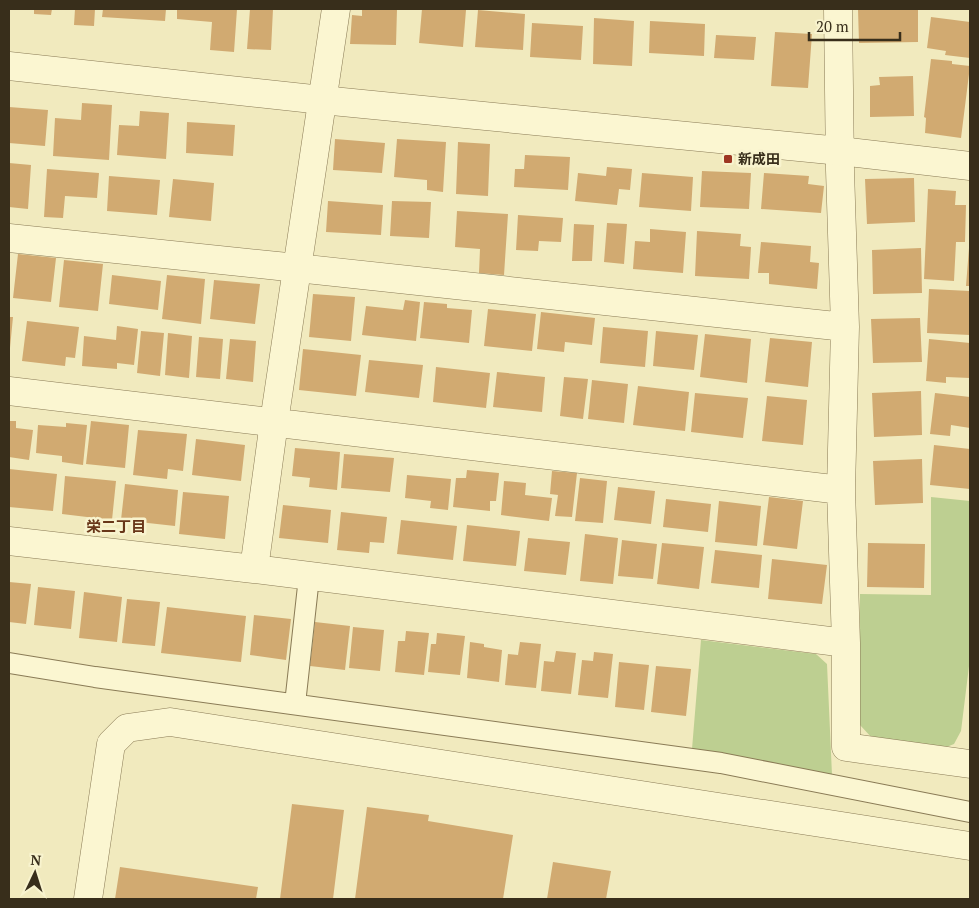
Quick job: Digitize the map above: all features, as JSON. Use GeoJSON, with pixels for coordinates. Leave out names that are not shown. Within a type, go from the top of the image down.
{"type":"FeatureCollection","features":[{"type":"Feature","properties":{"kind":"street"},"geometry":{"type":"LineString","coordinates":[[254,569],[274,422],[336,9]]}},
{"type":"Feature","properties":{"kind":"street"},"geometry":{"type":"LineString","coordinates":[[838,9],[845,327],[841,490],[846,643],[846,747],[970,764]]}},
{"type":"Feature","properties":{"kind":"street"},"geometry":{"type":"LineString","coordinates":[[9,66],[970,166]]}},
{"type":"Feature","properties":{"kind":"street"},"geometry":{"type":"LineString","coordinates":[[9,238],[845,327]]}},
{"type":"Feature","properties":{"kind":"street"},"geometry":{"type":"LineString","coordinates":[[9,391],[841,490]]}},
{"type":"Feature","properties":{"kind":"street"},"geometry":{"type":"LineString","coordinates":[[9,541],[254,569],[846,643]]}},
{"type":"Feature","properties":{"kind":"street"},"geometry":{"type":"LineString","coordinates":[[295,704],[309,577]]}},
{"type":"Feature","properties":{"kind":"street"},"geometry":{"type":"LineString","coordinates":[[9,663],[95,677],[721,763],[970,812]]}},
{"type":"Feature","properties":{"kind":"street"},"geometry":{"type":"LineString","coordinates":[[88,899],[111,744],[128,728],[170,722],[970,846]]}},
{"type":"Feature","properties":{"kind":"green space"},"geometry":{"type":"Polygon","coordinates":[[[931,497],[970,501],[970,658],[961,731],[954,744],[944,748],[874,740],[859,724],[860,594],[931,595],[931,497]]]}},
{"type":"Feature","properties":{"kind":"green space"},"geometry":{"type":"Polygon","coordinates":[[[701,640],[816,654],[827,664],[832,775],[692,749],[701,640]]]}},
{"type":"Feature","properties":{"kind":"building"},"geometry":{"type":"Polygon","coordinates":[[[34,9],[52,9],[51,15],[34,14],[34,9]]]}},
{"type":"Feature","properties":{"kind":"building"},"geometry":{"type":"Polygon","coordinates":[[[75,9],[95,9],[94,26],[74,25],[75,9]]]}},
{"type":"Feature","properties":{"kind":"building"},"geometry":{"type":"Polygon","coordinates":[[[103,9],[166,9],[165,21],[102,17],[103,9]]]}},
{"type":"Feature","properties":{"kind":"building"},"geometry":{"type":"Polygon","coordinates":[[[177,9],[237,9],[234,52],[210,50],[212,22],[177,19],[177,9]]]}},
{"type":"Feature","properties":{"kind":"building"},"geometry":{"type":"Polygon","coordinates":[[[250,9],[273,9],[271,50],[247,49],[250,9]]]}},
{"type":"Feature","properties":{"kind":"building"},"geometry":{"type":"Polygon","coordinates":[[[362,9],[397,9],[396,45],[350,44],[352,15],[362,16],[362,9]]]}},
{"type":"Feature","properties":{"kind":"building"},"geometry":{"type":"Polygon","coordinates":[[[422,9],[466,10],[463,47],[419,43],[422,9]]]}},
{"type":"Feature","properties":{"kind":"building"},"geometry":{"type":"Polygon","coordinates":[[[858,9],[918,9],[918,42],[859,43],[858,9]]]}},
{"type":"Feature","properties":{"kind":"building"},"geometry":{"type":"Polygon","coordinates":[[[478,10],[525,14],[523,50],[475,47],[478,10]]]}},
{"type":"Feature","properties":{"kind":"building"},"geometry":{"type":"Polygon","coordinates":[[[931,17],[970,22],[970,58],[945,55],[946,51],[927,48],[931,17]]]}},
{"type":"Feature","properties":{"kind":"building"},"geometry":{"type":"Polygon","coordinates":[[[594,18],[634,21],[632,66],[593,64],[594,18]]]}},
{"type":"Feature","properties":{"kind":"building"},"geometry":{"type":"Polygon","coordinates":[[[650,21],[705,24],[704,56],[649,53],[650,21]]]}},
{"type":"Feature","properties":{"kind":"building"},"geometry":{"type":"Polygon","coordinates":[[[532,23],[583,26],[581,60],[530,57],[532,23]]]}},
{"type":"Feature","properties":{"kind":"building"},"geometry":{"type":"Polygon","coordinates":[[[775,32],[812,34],[808,88],[771,86],[775,32]]]}},
{"type":"Feature","properties":{"kind":"building"},"geometry":{"type":"Polygon","coordinates":[[[716,35],[756,37],[754,60],[714,58],[716,35]]]}},
{"type":"Feature","properties":{"kind":"building"},"geometry":{"type":"Polygon","coordinates":[[[931,59],[952,61],[952,64],[970,66],[961,138],[925,133],[926,118],[924,117],[931,59]]]}},
{"type":"Feature","properties":{"kind":"building"},"geometry":{"type":"Polygon","coordinates":[[[913,76],[914,116],[870,117],[870,86],[880,85],[879,77],[913,76]]]}},
{"type":"Feature","properties":{"kind":"building"},"geometry":{"type":"Polygon","coordinates":[[[82,103],[112,105],[109,160],[53,156],[55,118],[81,120],[82,103]]]}},
{"type":"Feature","properties":{"kind":"building"},"geometry":{"type":"Polygon","coordinates":[[[9,107],[48,110],[45,146],[9,143],[9,107]]]}},
{"type":"Feature","properties":{"kind":"building"},"geometry":{"type":"Polygon","coordinates":[[[140,111],[169,113],[166,159],[117,155],[119,125],[139,126],[140,111]]]}},
{"type":"Feature","properties":{"kind":"building"},"geometry":{"type":"Polygon","coordinates":[[[187,122],[235,125],[233,156],[186,153],[187,122]]]}},
{"type":"Feature","properties":{"kind":"building"},"geometry":{"type":"Polygon","coordinates":[[[335,139],[385,143],[382,173],[333,170],[335,139]]]}},
{"type":"Feature","properties":{"kind":"building"},"geometry":{"type":"Polygon","coordinates":[[[397,139],[446,142],[443,192],[427,190],[427,180],[394,177],[397,139]]]}},
{"type":"Feature","properties":{"kind":"building"},"geometry":{"type":"Polygon","coordinates":[[[458,142],[490,144],[488,196],[456,194],[458,142]]]}},
{"type":"Feature","properties":{"kind":"building"},"geometry":{"type":"Polygon","coordinates":[[[525,155],[570,157],[568,190],[514,187],[515,169],[524,169],[525,155]]]}},
{"type":"Feature","properties":{"kind":"building"},"geometry":{"type":"Polygon","coordinates":[[[9,163],[31,165],[28,209],[9,207],[9,163]]]}},
{"type":"Feature","properties":{"kind":"building"},"geometry":{"type":"Polygon","coordinates":[[[607,167],[632,169],[630,190],[619,189],[617,205],[575,201],[578,173],[606,176],[607,167]]]}},
{"type":"Feature","properties":{"kind":"building"},"geometry":{"type":"Polygon","coordinates":[[[47,169],[99,173],[97,198],[65,196],[63,218],[44,217],[47,169]]]}},
{"type":"Feature","properties":{"kind":"building"},"geometry":{"type":"Polygon","coordinates":[[[702,171],[751,173],[749,209],[700,207],[702,171]]]}},
{"type":"Feature","properties":{"kind":"building"},"geometry":{"type":"Polygon","coordinates":[[[642,173],[693,177],[691,211],[639,207],[642,173]]]}},
{"type":"Feature","properties":{"kind":"building"},"geometry":{"type":"Polygon","coordinates":[[[764,173],[809,176],[808,184],[824,186],[821,213],[761,209],[764,173]]]}},
{"type":"Feature","properties":{"kind":"building"},"geometry":{"type":"Polygon","coordinates":[[[109,176],[160,180],[157,215],[107,211],[109,176]]]}},
{"type":"Feature","properties":{"kind":"building"},"geometry":{"type":"Polygon","coordinates":[[[914,178],[915,222],[867,224],[865,179],[914,178]]]}},
{"type":"Feature","properties":{"kind":"building"},"geometry":{"type":"Polygon","coordinates":[[[173,179],[214,183],[211,221],[169,217],[173,179]]]}},
{"type":"Feature","properties":{"kind":"building"},"geometry":{"type":"Polygon","coordinates":[[[928,189],[956,191],[955,205],[966,205],[965,242],[956,242],[954,281],[924,279],[928,189]]]}},
{"type":"Feature","properties":{"kind":"building"},"geometry":{"type":"Polygon","coordinates":[[[328,201],[383,205],[381,235],[326,232],[328,201]]]}},
{"type":"Feature","properties":{"kind":"building"},"geometry":{"type":"Polygon","coordinates":[[[392,201],[431,202],[429,238],[390,236],[392,201]]]}},
{"type":"Feature","properties":{"kind":"building"},"geometry":{"type":"Polygon","coordinates":[[[457,211],[508,214],[504,275],[479,273],[480,249],[455,247],[457,211]]]}},
{"type":"Feature","properties":{"kind":"building"},"geometry":{"type":"Polygon","coordinates":[[[518,215],[563,218],[561,242],[539,241],[538,251],[516,250],[518,215]]]}},
{"type":"Feature","properties":{"kind":"building"},"geometry":{"type":"Polygon","coordinates":[[[607,223],[627,224],[624,264],[604,262],[607,223]]]}},
{"type":"Feature","properties":{"kind":"building"},"geometry":{"type":"Polygon","coordinates":[[[574,224],[594,225],[592,261],[572,261],[574,224]]]}},
{"type":"Feature","properties":{"kind":"building"},"geometry":{"type":"Polygon","coordinates":[[[650,229],[686,232],[683,273],[633,269],[635,241],[650,242],[650,229]]]}},
{"type":"Feature","properties":{"kind":"building"},"geometry":{"type":"Polygon","coordinates":[[[697,231],[741,234],[740,246],[751,247],[749,279],[695,276],[697,231]]]}},
{"type":"Feature","properties":{"kind":"building"},"geometry":{"type":"Polygon","coordinates":[[[761,242],[811,246],[810,262],[819,263],[817,289],[769,284],[769,273],[758,273],[761,242]]]}},
{"type":"Feature","properties":{"kind":"building"},"geometry":{"type":"Polygon","coordinates":[[[921,248],[922,293],[873,294],[872,250],[921,248]]]}},
{"type":"Feature","properties":{"kind":"building"},"geometry":{"type":"Polygon","coordinates":[[[969,248],[970,286],[966,286],[969,248]]]}},
{"type":"Feature","properties":{"kind":"building"},"geometry":{"type":"Polygon","coordinates":[[[18,254],[56,258],[51,302],[13,298],[18,254]]]}},
{"type":"Feature","properties":{"kind":"building"},"geometry":{"type":"Polygon","coordinates":[[[64,260],[103,264],[98,311],[59,307],[64,260]]]}},
{"type":"Feature","properties":{"kind":"building"},"geometry":{"type":"Polygon","coordinates":[[[112,275],[161,281],[158,310],[109,304],[112,275]]]}},
{"type":"Feature","properties":{"kind":"building"},"geometry":{"type":"Polygon","coordinates":[[[167,275],[205,279],[201,324],[162,319],[167,275]]]}},
{"type":"Feature","properties":{"kind":"building"},"geometry":{"type":"Polygon","coordinates":[[[214,280],[260,284],[255,324],[210,319],[214,280]]]}},
{"type":"Feature","properties":{"kind":"building"},"geometry":{"type":"Polygon","coordinates":[[[929,289],[970,291],[970,335],[927,333],[929,289]]]}},
{"type":"Feature","properties":{"kind":"building"},"geometry":{"type":"Polygon","coordinates":[[[313,294],[355,297],[351,341],[309,337],[313,294]]]}},
{"type":"Feature","properties":{"kind":"building"},"geometry":{"type":"Polygon","coordinates":[[[405,300],[420,302],[416,341],[362,335],[366,306],[403,310],[405,300]]]}},
{"type":"Feature","properties":{"kind":"building"},"geometry":{"type":"Polygon","coordinates":[[[424,302],[447,304],[447,308],[472,310],[469,343],[420,338],[424,302]]]}},
{"type":"Feature","properties":{"kind":"building"},"geometry":{"type":"Polygon","coordinates":[[[488,309],[536,314],[532,351],[484,346],[488,309]]]}},
{"type":"Feature","properties":{"kind":"building"},"geometry":{"type":"Polygon","coordinates":[[[541,312],[595,318],[592,345],[565,342],[564,352],[537,349],[541,312]]]}},
{"type":"Feature","properties":{"kind":"building"},"geometry":{"type":"Polygon","coordinates":[[[9,317],[13,317],[10,348],[9,348],[9,317]]]}},
{"type":"Feature","properties":{"kind":"building"},"geometry":{"type":"Polygon","coordinates":[[[920,318],[922,362],[873,363],[871,319],[920,318]]]}},
{"type":"Feature","properties":{"kind":"building"},"geometry":{"type":"Polygon","coordinates":[[[27,321],[79,327],[75,358],[66,357],[65,366],[22,361],[27,321]]]}},
{"type":"Feature","properties":{"kind":"building"},"geometry":{"type":"Polygon","coordinates":[[[117,326],[138,329],[134,365],[117,363],[117,369],[82,366],[84,336],[116,340],[117,326]]]}},
{"type":"Feature","properties":{"kind":"building"},"geometry":{"type":"Polygon","coordinates":[[[603,327],[648,331],[645,367],[600,363],[603,327]]]}},
{"type":"Feature","properties":{"kind":"building"},"geometry":{"type":"Polygon","coordinates":[[[141,331],[164,333],[160,376],[137,373],[141,331]]]}},
{"type":"Feature","properties":{"kind":"building"},"geometry":{"type":"Polygon","coordinates":[[[656,331],[698,335],[694,370],[653,366],[656,331]]]}},
{"type":"Feature","properties":{"kind":"building"},"geometry":{"type":"Polygon","coordinates":[[[168,333],[192,336],[189,378],[165,375],[168,333]]]}},
{"type":"Feature","properties":{"kind":"building"},"geometry":{"type":"Polygon","coordinates":[[[705,334],[751,339],[747,383],[700,377],[705,334]]]}},
{"type":"Feature","properties":{"kind":"building"},"geometry":{"type":"Polygon","coordinates":[[[199,337],[223,339],[220,379],[196,377],[199,337]]]}},
{"type":"Feature","properties":{"kind":"building"},"geometry":{"type":"Polygon","coordinates":[[[770,338],[812,342],[808,387],[765,382],[770,338]]]}},
{"type":"Feature","properties":{"kind":"building"},"geometry":{"type":"Polygon","coordinates":[[[230,339],[256,341],[253,382],[226,379],[230,339]]]}},
{"type":"Feature","properties":{"kind":"building"},"geometry":{"type":"Polygon","coordinates":[[[929,339],[970,343],[970,378],[946,377],[946,383],[926,381],[929,339]]]}},
{"type":"Feature","properties":{"kind":"building"},"geometry":{"type":"Polygon","coordinates":[[[303,349],[361,355],[356,396],[299,390],[303,349]]]}},
{"type":"Feature","properties":{"kind":"building"},"geometry":{"type":"Polygon","coordinates":[[[369,360],[423,365],[419,398],[365,392],[369,360]]]}},
{"type":"Feature","properties":{"kind":"building"},"geometry":{"type":"Polygon","coordinates":[[[436,367],[490,373],[486,408],[433,402],[436,367]]]}},
{"type":"Feature","properties":{"kind":"building"},"geometry":{"type":"Polygon","coordinates":[[[497,372],[545,377],[542,412],[493,407],[497,372]]]}},
{"type":"Feature","properties":{"kind":"building"},"geometry":{"type":"Polygon","coordinates":[[[564,377],[588,379],[583,419],[560,416],[564,377]]]}},
{"type":"Feature","properties":{"kind":"building"},"geometry":{"type":"Polygon","coordinates":[[[592,380],[628,384],[624,423],[588,419],[592,380]]]}},
{"type":"Feature","properties":{"kind":"building"},"geometry":{"type":"Polygon","coordinates":[[[638,386],[689,392],[685,431],[633,425],[638,386]]]}},
{"type":"Feature","properties":{"kind":"building"},"geometry":{"type":"Polygon","coordinates":[[[921,391],[922,435],[874,437],[872,393],[921,391]]]}},
{"type":"Feature","properties":{"kind":"building"},"geometry":{"type":"Polygon","coordinates":[[[695,393],[748,398],[743,438],[691,432],[695,393]]]}},
{"type":"Feature","properties":{"kind":"building"},"geometry":{"type":"Polygon","coordinates":[[[935,393],[970,397],[970,428],[951,425],[950,436],[930,434],[935,393]]]}},
{"type":"Feature","properties":{"kind":"building"},"geometry":{"type":"Polygon","coordinates":[[[767,396],[807,400],[803,445],[762,441],[767,396]]]}},
{"type":"Feature","properties":{"kind":"building"},"geometry":{"type":"Polygon","coordinates":[[[9,421],[16,421],[16,428],[33,430],[29,460],[9,457],[9,421]]]}},
{"type":"Feature","properties":{"kind":"building"},"geometry":{"type":"Polygon","coordinates":[[[91,421],[129,425],[125,468],[86,464],[91,421]]]}},
{"type":"Feature","properties":{"kind":"building"},"geometry":{"type":"Polygon","coordinates":[[[66,423],[87,425],[83,465],[62,462],[62,456],[36,453],[38,425],[66,427],[66,423]]]}},
{"type":"Feature","properties":{"kind":"building"},"geometry":{"type":"Polygon","coordinates":[[[138,430],[187,434],[183,471],[168,469],[167,479],[133,475],[138,430]]]}},
{"type":"Feature","properties":{"kind":"building"},"geometry":{"type":"Polygon","coordinates":[[[196,439],[245,445],[241,481],[192,475],[196,439]]]}},
{"type":"Feature","properties":{"kind":"building"},"geometry":{"type":"Polygon","coordinates":[[[934,445],[970,449],[970,489],[930,485],[934,445]]]}},
{"type":"Feature","properties":{"kind":"building"},"geometry":{"type":"Polygon","coordinates":[[[295,448],[340,452],[337,490],[309,487],[310,478],[292,476],[295,448]]]}},
{"type":"Feature","properties":{"kind":"building"},"geometry":{"type":"Polygon","coordinates":[[[344,454],[394,458],[390,492],[341,488],[344,454]]]}},
{"type":"Feature","properties":{"kind":"building"},"geometry":{"type":"Polygon","coordinates":[[[922,459],[923,503],[875,505],[873,461],[922,459]]]}},
{"type":"Feature","properties":{"kind":"building"},"geometry":{"type":"Polygon","coordinates":[[[9,469],[57,474],[53,511],[9,507],[9,469]]]}},
{"type":"Feature","properties":{"kind":"building"},"geometry":{"type":"Polygon","coordinates":[[[467,470],[499,473],[496,501],[490,501],[490,511],[453,507],[456,478],[466,478],[467,470]]]}},
{"type":"Feature","properties":{"kind":"building"},"geometry":{"type":"Polygon","coordinates":[[[552,471],[577,473],[572,517],[555,516],[558,495],[550,494],[552,471]]]}},
{"type":"Feature","properties":{"kind":"building"},"geometry":{"type":"Polygon","coordinates":[[[407,475],[451,479],[448,510],[430,508],[431,501],[405,498],[407,475]]]}},
{"type":"Feature","properties":{"kind":"building"},"geometry":{"type":"Polygon","coordinates":[[[65,476],[116,481],[112,520],[62,514],[65,476]]]}},
{"type":"Feature","properties":{"kind":"building"},"geometry":{"type":"Polygon","coordinates":[[[580,478],[607,481],[603,523],[575,521],[580,478]]]}},
{"type":"Feature","properties":{"kind":"building"},"geometry":{"type":"Polygon","coordinates":[[[504,481],[526,483],[525,495],[552,498],[549,521],[501,515],[504,481]]]}},
{"type":"Feature","properties":{"kind":"building"},"geometry":{"type":"Polygon","coordinates":[[[125,484],[178,490],[175,526],[121,520],[125,484]]]}},
{"type":"Feature","properties":{"kind":"building"},"geometry":{"type":"Polygon","coordinates":[[[618,487],[655,491],[651,524],[614,520],[618,487]]]}},
{"type":"Feature","properties":{"kind":"building"},"geometry":{"type":"Polygon","coordinates":[[[183,492],[229,496],[225,539],[179,534],[183,492]]]}},
{"type":"Feature","properties":{"kind":"building"},"geometry":{"type":"Polygon","coordinates":[[[769,497],[803,501],[797,549],[763,545],[769,497]]]}},
{"type":"Feature","properties":{"kind":"building"},"geometry":{"type":"Polygon","coordinates":[[[666,499],[711,504],[708,532],[663,527],[666,499]]]}},
{"type":"Feature","properties":{"kind":"building"},"geometry":{"type":"Polygon","coordinates":[[[719,501],[761,506],[757,546],[715,542],[719,501]]]}},
{"type":"Feature","properties":{"kind":"building"},"geometry":{"type":"Polygon","coordinates":[[[283,505],[331,510],[328,543],[279,538],[283,505]]]}},
{"type":"Feature","properties":{"kind":"building"},"geometry":{"type":"Polygon","coordinates":[[[341,512],[387,517],[384,543],[370,542],[369,553],[337,550],[341,512]]]}},
{"type":"Feature","properties":{"kind":"building"},"geometry":{"type":"Polygon","coordinates":[[[401,520],[457,526],[453,560],[397,554],[401,520]]]}},
{"type":"Feature","properties":{"kind":"building"},"geometry":{"type":"Polygon","coordinates":[[[467,525],[520,531],[516,566],[463,561],[467,525]]]}},
{"type":"Feature","properties":{"kind":"building"},"geometry":{"type":"Polygon","coordinates":[[[585,534],[618,538],[613,584],[580,581],[585,534]]]}},
{"type":"Feature","properties":{"kind":"building"},"geometry":{"type":"Polygon","coordinates":[[[528,538],[570,542],[566,575],[524,571],[528,538]]]}},
{"type":"Feature","properties":{"kind":"building"},"geometry":{"type":"Polygon","coordinates":[[[622,540],[657,544],[653,579],[618,576],[622,540]]]}},
{"type":"Feature","properties":{"kind":"building"},"geometry":{"type":"Polygon","coordinates":[[[662,543],[704,547],[699,589],[657,584],[662,543]]]}},
{"type":"Feature","properties":{"kind":"building"},"geometry":{"type":"Polygon","coordinates":[[[868,543],[925,544],[924,588],[867,587],[868,543]]]}},
{"type":"Feature","properties":{"kind":"building"},"geometry":{"type":"Polygon","coordinates":[[[715,550],[762,555],[759,588],[711,583],[715,550]]]}},
{"type":"Feature","properties":{"kind":"building"},"geometry":{"type":"Polygon","coordinates":[[[772,559],[827,565],[822,604],[768,599],[772,559]]]}},
{"type":"Feature","properties":{"kind":"building"},"geometry":{"type":"Polygon","coordinates":[[[9,582],[31,584],[26,624],[9,622],[9,582]]]}},
{"type":"Feature","properties":{"kind":"building"},"geometry":{"type":"Polygon","coordinates":[[[38,587],[75,591],[71,629],[34,625],[38,587]]]}},
{"type":"Feature","properties":{"kind":"building"},"geometry":{"type":"Polygon","coordinates":[[[84,592],[122,597],[117,642],[79,638],[84,592]]]}},
{"type":"Feature","properties":{"kind":"building"},"geometry":{"type":"Polygon","coordinates":[[[127,599],[160,602],[155,646],[122,643],[127,599]]]}},
{"type":"Feature","properties":{"kind":"building"},"geometry":{"type":"Polygon","coordinates":[[[167,607],[246,616],[241,662],[161,653],[167,607]]]}},
{"type":"Feature","properties":{"kind":"building"},"geometry":{"type":"Polygon","coordinates":[[[254,615],[291,619],[286,660],[250,655],[254,615]]]}},
{"type":"Feature","properties":{"kind":"building"},"geometry":{"type":"Polygon","coordinates":[[[315,622],[350,626],[345,670],[310,666],[315,622]]]}},
{"type":"Feature","properties":{"kind":"building"},"geometry":{"type":"Polygon","coordinates":[[[353,627],[384,630],[380,671],[349,668],[353,627]]]}},
{"type":"Feature","properties":{"kind":"building"},"geometry":{"type":"Polygon","coordinates":[[[406,631],[429,633],[424,675],[395,672],[398,641],[405,641],[406,631]]]}},
{"type":"Feature","properties":{"kind":"building"},"geometry":{"type":"Polygon","coordinates":[[[437,633],[465,636],[460,675],[428,672],[431,644],[436,644],[437,633]]]}},
{"type":"Feature","properties":{"kind":"building"},"geometry":{"type":"Polygon","coordinates":[[[470,642],[502,650],[499,682],[467,678],[470,642]]]}},
{"type":"Feature","properties":{"kind":"building"},"geometry":{"type":"Polygon","coordinates":[[[520,642],[541,644],[536,688],[505,685],[508,654],[518,655],[520,642]]]}},
{"type":"Feature","properties":{"kind":"building"},"geometry":{"type":"Polygon","coordinates":[[[556,651],[576,653],[571,694],[541,691],[544,661],[554,662],[556,651]]]}},
{"type":"Feature","properties":{"kind":"building"},"geometry":{"type":"Polygon","coordinates":[[[594,652],[613,654],[608,698],[578,695],[582,660],[593,661],[594,652]]]}},
{"type":"Feature","properties":{"kind":"building"},"geometry":{"type":"Polygon","coordinates":[[[619,662],[649,665],[644,710],[615,707],[619,662]]]}},
{"type":"Feature","properties":{"kind":"building"},"geometry":{"type":"Polygon","coordinates":[[[656,666],[691,669],[686,716],[651,712],[656,666]]]}},
{"type":"Feature","properties":{"kind":"building"},"geometry":{"type":"Polygon","coordinates":[[[292,804],[344,810],[333,899],[280,899],[292,804]]]}},
{"type":"Feature","properties":{"kind":"building"},"geometry":{"type":"Polygon","coordinates":[[[367,807],[429,815],[428,821],[513,835],[503,899],[355,899],[367,807]]]}},
{"type":"Feature","properties":{"kind":"building"},"geometry":{"type":"Polygon","coordinates":[[[553,862],[611,871],[606,899],[547,899],[553,862]]]}},
{"type":"Feature","properties":{"kind":"building"},"geometry":{"type":"Polygon","coordinates":[[[120,867],[258,887],[256,899],[115,899],[120,867]]]}},
{"type":"Feature","properties":{"kind":"place","name":"新成田"},"geometry":{"type":"Point","coordinates":[728,159]}},
{"type":"Feature","properties":{"kind":"district","name":"栄二丁目"},"geometry":{"type":"Point","coordinates":[116,527]}}]}
